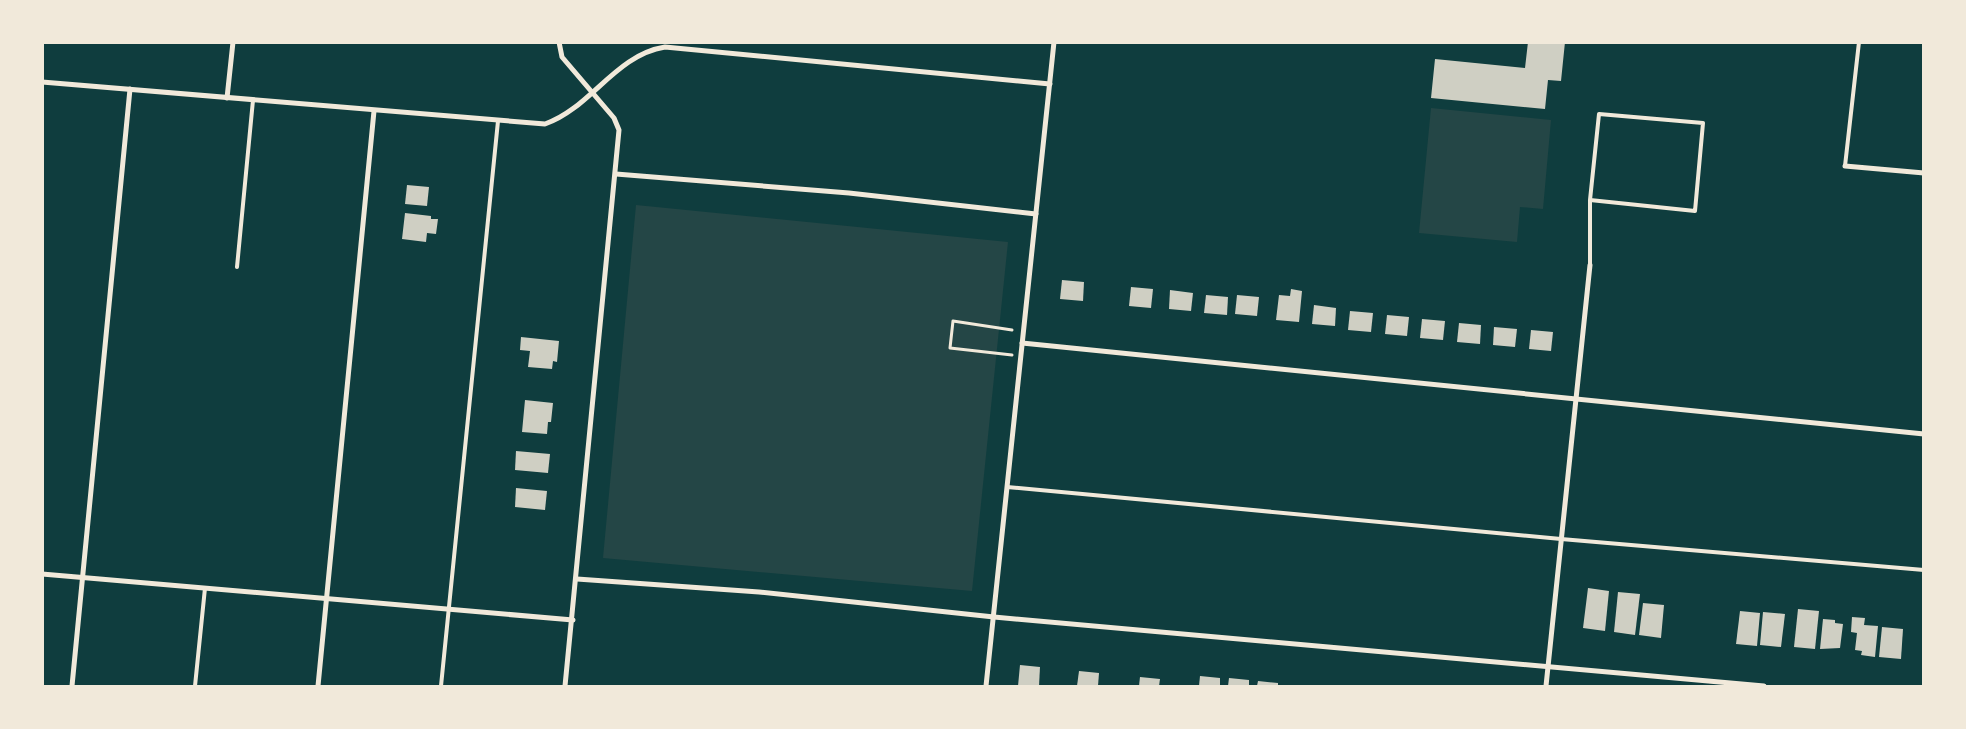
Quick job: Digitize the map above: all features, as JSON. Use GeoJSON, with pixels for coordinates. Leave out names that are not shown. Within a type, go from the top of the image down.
{"type":"FeatureCollection","features":[{"type":"Feature","properties":{"kind":"street"},"geometry":{"type":"LineString","coordinates":[[227,98],[233,42]]}},
{"type":"Feature","properties":{"kind":"street"},"geometry":{"type":"LineString","coordinates":[[559,42],[562,57],[618,125],[616,174],[565,686]]}},
{"type":"Feature","properties":{"kind":"street"},"geometry":{"type":"LineString","coordinates":[[986,686],[1054,42]]}},
{"type":"Feature","properties":{"kind":"street"},"geometry":{"type":"LineString","coordinates":[[42,82],[498,122],[545,124],[563,116],[640,53],[665,46],[1050,84]]}},
{"type":"Feature","properties":{"kind":"street"},"geometry":{"type":"LineString","coordinates":[[72,686],[130,89]]}},
{"type":"Feature","properties":{"kind":"street"},"geometry":{"type":"LineString","coordinates":[[318,686],[374,111]]}},
{"type":"Feature","properties":{"kind":"street"},"geometry":{"type":"LineString","coordinates":[[1845,166],[1924,174]]}},
{"type":"Feature","properties":{"kind":"street"},"geometry":{"type":"LineString","coordinates":[[616,174],[849,193],[1036,214]]}},
{"type":"Feature","properties":{"kind":"street"},"geometry":{"type":"LineString","coordinates":[[1546,686],[1590,264]]}},
{"type":"Feature","properties":{"kind":"street"},"geometry":{"type":"LineString","coordinates":[[1022,343],[1924,434]]}},
{"type":"Feature","properties":{"kind":"street"},"geometry":{"type":"LineString","coordinates":[[42,574],[573,620]]}},
{"type":"Feature","properties":{"kind":"street"},"geometry":{"type":"LineString","coordinates":[[576,579],[758,592],[994,617],[1764,686]]}},
{"type":"Feature","properties":{"kind":"lane"},"geometry":{"type":"LineString","coordinates":[[1845,166],[1859,42]]}},
{"type":"Feature","properties":{"kind":"lane"},"geometry":{"type":"LineString","coordinates":[[237,268],[252,100]]}},
{"type":"Feature","properties":{"kind":"lane"},"geometry":{"type":"LineString","coordinates":[[1590,200],[1695,211],[1703,123],[1599,114],[1590,200],[1590,264]]}},
{"type":"Feature","properties":{"kind":"lane"},"geometry":{"type":"LineString","coordinates":[[441,686],[498,122]]}},
{"type":"Feature","properties":{"kind":"lane"},"geometry":{"type":"LineString","coordinates":[[1007,487],[1561,539],[1924,570]]}},
{"type":"Feature","properties":{"kind":"lane"},"geometry":{"type":"LineString","coordinates":[[195,686],[205,588]]}},
{"type":"Feature","properties":{"kind":"path"},"geometry":{"type":"LineString","coordinates":[[1012,330],[953,321],[950,348],[1021,356]]}},
{"type":"Feature","properties":{"kind":"shaded area"},"geometry":{"type":"Polygon","coordinates":[[[1431,108],[1551,120],[1543,209],[1520,207],[1517,242],[1419,233],[1431,108]]]}},
{"type":"Feature","properties":{"kind":"shaded area"},"geometry":{"type":"Polygon","coordinates":[[[636,205],[1008,242],[972,591],[603,558],[636,205]]]}},
{"type":"Feature","properties":{"kind":"building"},"geometry":{"type":"Polygon","coordinates":[[[1528,42],[1565,42],[1561,81],[1548,80],[1545,109],[1431,98],[1435,59],[1525,68],[1528,42]]]}},
{"type":"Feature","properties":{"kind":"building"},"geometry":{"type":"Polygon","coordinates":[[[407,185],[429,187],[427,206],[405,204],[407,185]]]}},
{"type":"Feature","properties":{"kind":"building"},"geometry":{"type":"Polygon","coordinates":[[[405,213],[431,216],[431,219],[438,219],[436,234],[427,233],[426,242],[402,239],[405,213]]]}},
{"type":"Feature","properties":{"kind":"building"},"geometry":{"type":"Polygon","coordinates":[[[1062,280],[1084,282],[1083,301],[1060,299],[1062,280]]]}},
{"type":"Feature","properties":{"kind":"building"},"geometry":{"type":"Polygon","coordinates":[[[1131,287],[1153,289],[1151,308],[1129,306],[1131,287]]]}},
{"type":"Feature","properties":{"kind":"building"},"geometry":{"type":"Polygon","coordinates":[[[1291,289],[1302,291],[1299,322],[1276,320],[1279,295],[1290,296],[1291,289]]]}},
{"type":"Feature","properties":{"kind":"building"},"geometry":{"type":"Polygon","coordinates":[[[1170,290],[1193,293],[1191,311],[1169,309],[1170,290]]]}},
{"type":"Feature","properties":{"kind":"building"},"geometry":{"type":"Polygon","coordinates":[[[1206,295],[1228,297],[1227,315],[1204,313],[1206,295]]]}},
{"type":"Feature","properties":{"kind":"building"},"geometry":{"type":"Polygon","coordinates":[[[1237,295],[1259,297],[1257,316],[1235,314],[1237,295]]]}},
{"type":"Feature","properties":{"kind":"building"},"geometry":{"type":"Polygon","coordinates":[[[1314,305],[1336,308],[1335,326],[1312,324],[1314,305]]]}},
{"type":"Feature","properties":{"kind":"building"},"geometry":{"type":"Polygon","coordinates":[[[1350,311],[1373,313],[1371,332],[1348,330],[1350,311]]]}},
{"type":"Feature","properties":{"kind":"building"},"geometry":{"type":"Polygon","coordinates":[[[1387,315],[1409,317],[1407,336],[1385,334],[1387,315]]]}},
{"type":"Feature","properties":{"kind":"building"},"geometry":{"type":"Polygon","coordinates":[[[1422,319],[1445,321],[1443,340],[1420,338],[1422,319]]]}},
{"type":"Feature","properties":{"kind":"building"},"geometry":{"type":"Polygon","coordinates":[[[1459,323],[1481,325],[1480,344],[1457,342],[1459,323]]]}},
{"type":"Feature","properties":{"kind":"building"},"geometry":{"type":"Polygon","coordinates":[[[1494,327],[1517,329],[1515,347],[1493,345],[1494,327]]]}},
{"type":"Feature","properties":{"kind":"building"},"geometry":{"type":"Polygon","coordinates":[[[1531,330],[1553,332],[1551,351],[1529,349],[1531,330]]]}},
{"type":"Feature","properties":{"kind":"building"},"geometry":{"type":"Polygon","coordinates":[[[521,337],[559,341],[557,362],[553,361],[552,369],[528,367],[530,351],[520,350],[521,337]]]}},
{"type":"Feature","properties":{"kind":"building"},"geometry":{"type":"Polygon","coordinates":[[[525,400],[553,403],[551,422],[548,422],[547,434],[522,432],[525,400]]]}},
{"type":"Feature","properties":{"kind":"building"},"geometry":{"type":"Polygon","coordinates":[[[516,451],[550,454],[548,473],[515,470],[516,451]]]}},
{"type":"Feature","properties":{"kind":"building"},"geometry":{"type":"Polygon","coordinates":[[[516,488],[547,491],[545,510],[515,507],[516,488]]]}},
{"type":"Feature","properties":{"kind":"building"},"geometry":{"type":"Polygon","coordinates":[[[1588,588],[1609,591],[1605,631],[1583,628],[1588,588]]]}},
{"type":"Feature","properties":{"kind":"building"},"geometry":{"type":"Polygon","coordinates":[[[1618,592],[1640,594],[1635,635],[1614,632],[1618,592]]]}},
{"type":"Feature","properties":{"kind":"building"},"geometry":{"type":"Polygon","coordinates":[[[1643,603],[1664,605],[1661,638],[1639,635],[1643,603]]]}},
{"type":"Feature","properties":{"kind":"building"},"geometry":{"type":"Polygon","coordinates":[[[1798,609],[1819,611],[1815,649],[1794,647],[1798,609]]]}},
{"type":"Feature","properties":{"kind":"building"},"geometry":{"type":"Polygon","coordinates":[[[1740,611],[1760,613],[1757,646],[1736,644],[1740,611]]]}},
{"type":"Feature","properties":{"kind":"building"},"geometry":{"type":"Polygon","coordinates":[[[1763,612],[1785,614],[1781,647],[1760,645],[1763,612]]]}},
{"type":"Feature","properties":{"kind":"building"},"geometry":{"type":"Polygon","coordinates":[[[1852,617],[1865,618],[1864,625],[1878,626],[1875,657],[1861,655],[1862,651],[1855,650],[1857,633],[1851,632],[1852,617]]]}},
{"type":"Feature","properties":{"kind":"building"},"geometry":{"type":"Polygon","coordinates":[[[1823,619],[1835,620],[1835,623],[1843,624],[1840,648],[1820,649],[1823,619]]]}},
{"type":"Feature","properties":{"kind":"building"},"geometry":{"type":"Polygon","coordinates":[[[1882,627],[1903,629],[1901,659],[1879,657],[1882,627]]]}},
{"type":"Feature","properties":{"kind":"building"},"geometry":{"type":"Polygon","coordinates":[[[1020,665],[1040,667],[1039,686],[1018,686],[1020,665]]]}},
{"type":"Feature","properties":{"kind":"building"},"geometry":{"type":"Polygon","coordinates":[[[1079,671],[1099,673],[1098,686],[1077,686],[1079,671]]]}},
{"type":"Feature","properties":{"kind":"building"},"geometry":{"type":"Polygon","coordinates":[[[1200,676],[1220,678],[1220,686],[1199,686],[1200,676]]]}},
{"type":"Feature","properties":{"kind":"building"},"geometry":{"type":"Polygon","coordinates":[[[1140,677],[1160,679],[1159,686],[1139,686],[1140,677]]]}},
{"type":"Feature","properties":{"kind":"building"},"geometry":{"type":"Polygon","coordinates":[[[1229,678],[1249,680],[1249,686],[1228,686],[1229,678]]]}},
{"type":"Feature","properties":{"kind":"building"},"geometry":{"type":"Polygon","coordinates":[[[1258,681],[1278,683],[1278,686],[1257,686],[1258,681]]]}}]}
